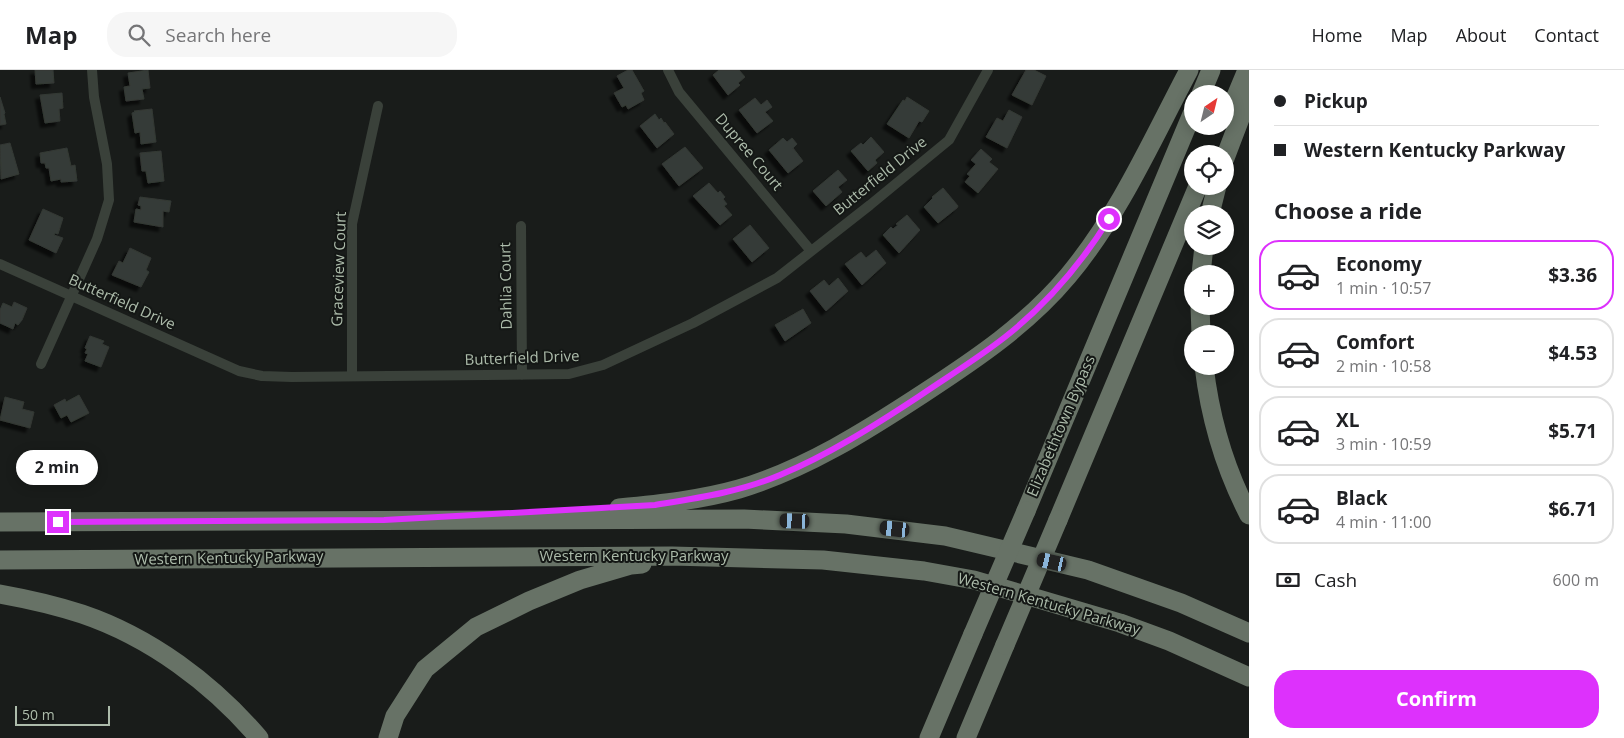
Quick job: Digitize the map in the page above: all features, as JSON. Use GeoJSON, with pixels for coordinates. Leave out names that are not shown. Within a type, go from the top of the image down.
{"type":"FeatureCollection","features":[{"type":"Feature","properties":{"kind":"highway"},"geometry":{"type":"LineString","coordinates":[[384,520],[655,505],[697,499],[739,489],[779,475],[819,457],[895,412],[970,363],[1005,337],[1044,302],[1068,277],[1094,243],[1120,199],[1189,70]]}},
{"type":"Feature","properties":{"kind":"highway"},"geometry":{"type":"LineString","coordinates":[[1205,85],[1211,70]]}},
{"type":"Feature","properties":{"kind":"highway"},"geometry":{"type":"LineString","coordinates":[[1234,102],[1248,70]]}},
{"type":"Feature","properties":{"kind":"highway"},"geometry":{"type":"LineString","coordinates":[[1230,145],[1249,95]]}},
{"type":"Feature","properties":{"kind":"highway","name":"Elizabethtown Bypass"},"geometry":{"type":"LineString","coordinates":[[929,738],[1184,133]]}},
{"type":"Feature","properties":{"kind":"highway"},"geometry":{"type":"LineString","coordinates":[[966,738],[1194,195]]}},
{"type":"Feature","properties":{"kind":"highway"},"geometry":{"type":"LineString","coordinates":[[1206,375],[1213,419],[1226,461],[1249,514]]}},
{"type":"Feature","properties":{"kind":"highway"},"geometry":{"type":"LineString","coordinates":[[0,522],[744,519],[837,523],[945,536],[1088,570],[1181,603],[1249,633]]}},
{"type":"Feature","properties":{"kind":"highway"},"geometry":{"type":"LineString","coordinates":[[388,738],[395,716],[425,669],[476,627],[528,601],[580,580],[631,565],[731,556]]}},
{"type":"Feature","properties":{"kind":"highway","name":"Western Kentucky Parkway"},"geometry":{"type":"LineString","coordinates":[[0,560],[731,556],[873,564],[974,580],[1120,623],[1169,640],[1249,677]]}},
{"type":"Feature","properties":{"kind":"highway"},"geometry":{"type":"LineString","coordinates":[[0,594],[41,602],[83,614],[122,631],[195,677],[228,705],[259,738]]}},
{"type":"Feature","properties":{"kind":"street"},"geometry":{"type":"LineString","coordinates":[[41,364],[97,239],[109,200],[107,164],[94,97],[92,70]]}},
{"type":"Feature","properties":{"kind":"street","name":"Dupree Court"},"geometry":{"type":"LineString","coordinates":[[668,70],[678,92],[811,251]]}},
{"type":"Feature","properties":{"kind":"street","name":"Butterfield Drive"},"geometry":{"type":"LineString","coordinates":[[0,264],[239,371],[262,376],[569,374],[603,365],[693,323],[777,278],[949,140],[988,70]]}},
{"type":"Feature","properties":{"kind":"street","name":"Graceview Court"},"geometry":{"type":"LineString","coordinates":[[352,376],[352,224],[378,106]]}},
{"type":"Feature","properties":{"kind":"street","name":"Dahlia Court"},"geometry":{"type":"LineString","coordinates":[[521,226],[522,375]]}},
{"type":"Feature","properties":{"kind":"building"},"geometry":{"type":"Polygon","coordinates":[[[35,70],[53,70],[54,83],[36,84],[35,70]]]}},
{"type":"Feature","properties":{"kind":"building"},"geometry":{"type":"Polygon","coordinates":[[[148,70],[150,88],[142,89],[144,99],[126,101],[124,87],[130,86],[128,73],[148,70]]]}},
{"type":"Feature","properties":{"kind":"building"},"geometry":{"type":"Polygon","coordinates":[[[632,70],[644,91],[641,93],[644,100],[628,109],[626,105],[622,107],[614,93],[624,88],[617,76],[632,70]]]}},
{"type":"Feature","properties":{"kind":"building"},"geometry":{"type":"Polygon","coordinates":[[[719,70],[739,70],[745,77],[738,83],[740,85],[728,95],[713,75],[719,70]]]}},
{"type":"Feature","properties":{"kind":"building"},"geometry":{"type":"Polygon","coordinates":[[[1026,70],[1034,70],[1046,76],[1032,105],[1012,95],[1026,70]]]}},
{"type":"Feature","properties":{"kind":"building"},"geometry":{"type":"Polygon","coordinates":[[[62,93],[63,108],[59,109],[60,121],[45,123],[40,95],[62,93]]]}},
{"type":"Feature","properties":{"kind":"building"},"geometry":{"type":"Polygon","coordinates":[[[0,97],[6,124],[0,125],[0,97]]]}},
{"type":"Feature","properties":{"kind":"building"},"geometry":{"type":"Polygon","coordinates":[[[907,97],[929,111],[922,122],[919,121],[909,138],[887,124],[907,97]]]}},
{"type":"Feature","properties":{"kind":"building"},"geometry":{"type":"Polygon","coordinates":[[[755,98],[761,105],[767,100],[772,107],[765,112],[773,121],[757,133],[739,110],[755,98]]]}},
{"type":"Feature","properties":{"kind":"building"},"geometry":{"type":"Polygon","coordinates":[[[152,109],[156,142],[141,144],[140,132],[135,133],[132,113],[134,111],[152,109]]]}},
{"type":"Feature","properties":{"kind":"building"},"geometry":{"type":"Polygon","coordinates":[[[1009,110],[1022,117],[1007,148],[986,137],[997,118],[1003,121],[1009,110]]]}},
{"type":"Feature","properties":{"kind":"building"},"geometry":{"type":"Polygon","coordinates":[[[655,114],[659,120],[661,118],[665,122],[674,134],[657,148],[640,126],[655,114]]]}},
{"type":"Feature","properties":{"kind":"building"},"geometry":{"type":"Polygon","coordinates":[[[871,137],[884,152],[875,160],[877,163],[868,171],[851,151],[861,143],[863,145],[871,137]]]}},
{"type":"Feature","properties":{"kind":"building"},"geometry":{"type":"Polygon","coordinates":[[[783,138],[787,142],[792,138],[797,144],[793,148],[803,161],[788,173],[769,150],[783,138]]]}},
{"type":"Feature","properties":{"kind":"building"},"geometry":{"type":"Polygon","coordinates":[[[10,143],[19,174],[1,179],[0,145],[10,143]]]}},
{"type":"Feature","properties":{"kind":"building"},"geometry":{"type":"Polygon","coordinates":[[[685,147],[703,168],[679,186],[662,164],[685,147]]]}},
{"type":"Feature","properties":{"kind":"building"},"geometry":{"type":"Polygon","coordinates":[[[67,148],[71,166],[75,165],[77,181],[61,182],[61,179],[51,181],[49,168],[46,168],[45,163],[41,163],[40,153],[67,148]]]}},
{"type":"Feature","properties":{"kind":"building"},"geometry":{"type":"Polygon","coordinates":[[[981,149],[992,159],[989,162],[998,169],[978,193],[965,182],[970,176],[967,174],[976,164],[971,160],[981,149]]]}},
{"type":"Feature","properties":{"kind":"building"},"geometry":{"type":"Polygon","coordinates":[[[161,151],[164,181],[148,183],[146,171],[142,171],[140,153],[161,151]]]}},
{"type":"Feature","properties":{"kind":"building"},"geometry":{"type":"Polygon","coordinates":[[[838,170],[847,180],[838,187],[842,192],[826,206],[813,191],[838,170]]]}},
{"type":"Feature","properties":{"kind":"building"},"geometry":{"type":"Polygon","coordinates":[[[709,183],[718,193],[720,191],[725,197],[723,199],[727,204],[724,206],[732,215],[720,225],[693,196],[709,183]]]}},
{"type":"Feature","properties":{"kind":"building"},"geometry":{"type":"Polygon","coordinates":[[[943,188],[958,206],[938,223],[924,207],[943,188]]]}},
{"type":"Feature","properties":{"kind":"building"},"geometry":{"type":"Polygon","coordinates":[[[140,197],[171,201],[169,212],[163,211],[163,227],[134,222],[136,209],[141,210],[141,206],[138,205],[140,197]]]}},
{"type":"Feature","properties":{"kind":"building"},"geometry":{"type":"Polygon","coordinates":[[[43,209],[63,218],[58,234],[55,233],[54,235],[63,238],[56,253],[29,240],[43,209]]]}},
{"type":"Feature","properties":{"kind":"building"},"geometry":{"type":"Polygon","coordinates":[[[907,215],[920,230],[899,253],[883,235],[891,227],[893,229],[898,225],[896,224],[907,215]]]}},
{"type":"Feature","properties":{"kind":"building"},"geometry":{"type":"Polygon","coordinates":[[[750,225],[769,248],[752,262],[733,239],[750,225]]]}},
{"type":"Feature","properties":{"kind":"building"},"geometry":{"type":"Polygon","coordinates":[[[130,248],[151,258],[146,270],[149,272],[141,287],[112,275],[119,261],[123,263],[130,248]]]}},
{"type":"Feature","properties":{"kind":"building"},"geometry":{"type":"Polygon","coordinates":[[[876,250],[886,263],[862,285],[845,264],[861,252],[866,258],[876,250]]]}},
{"type":"Feature","properties":{"kind":"building"},"geometry":{"type":"Polygon","coordinates":[[[838,278],[848,291],[826,311],[810,291],[824,280],[829,286],[838,278]]]}},
{"type":"Feature","properties":{"kind":"building"},"geometry":{"type":"Polygon","coordinates":[[[14,302],[27,308],[22,320],[18,325],[15,323],[13,329],[0,323],[0,310],[3,303],[12,307],[14,302]]]}},
{"type":"Feature","properties":{"kind":"building"},"geometry":{"type":"Polygon","coordinates":[[[803,309],[811,323],[785,341],[775,325],[803,309]]]}},
{"type":"Feature","properties":{"kind":"building"},"geometry":{"type":"Polygon","coordinates":[[[90,336],[104,341],[102,344],[109,347],[101,367],[85,361],[88,354],[85,353],[87,349],[85,348],[90,336]]]}},
{"type":"Feature","properties":{"kind":"building"},"geometry":{"type":"Polygon","coordinates":[[[79,395],[89,413],[71,422],[67,415],[61,418],[54,405],[65,399],[66,402],[79,395]]]}},
{"type":"Feature","properties":{"kind":"building"},"geometry":{"type":"Polygon","coordinates":[[[5,397],[24,402],[22,409],[34,412],[30,428],[0,420],[5,397]]]}},
{"type":"Feature","properties":{"kind":"route"},"geometry":{"type":"LineString","coordinates":[[58,522],[384,520],[655,505],[697,499],[739,489],[779,475],[819,457],[895,412],[970,363],[1005,337],[1038,308],[1068,277],[1094,243],[1109,219]]}}]}
